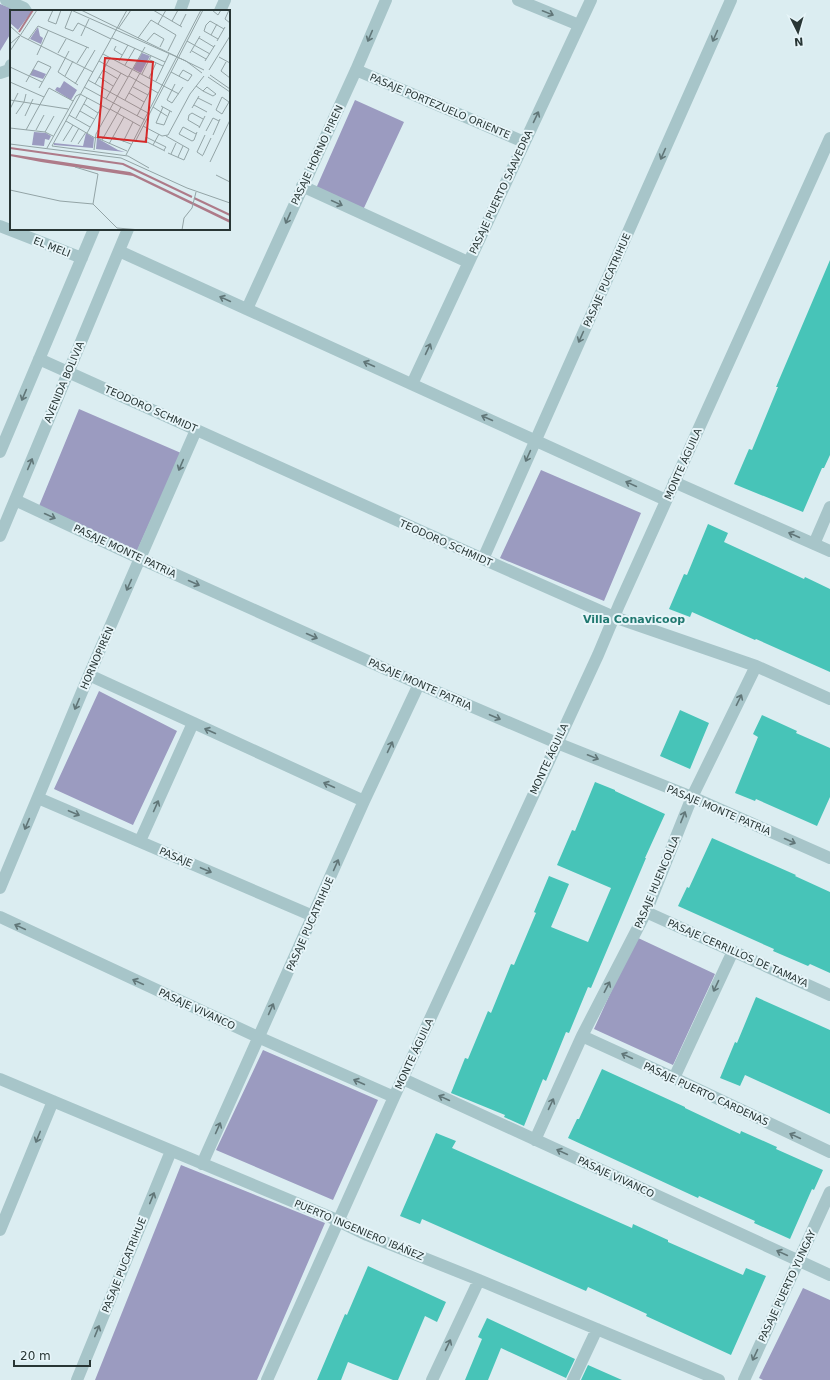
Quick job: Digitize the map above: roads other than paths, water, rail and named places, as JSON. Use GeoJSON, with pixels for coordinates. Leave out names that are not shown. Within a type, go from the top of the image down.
{"type":"FeatureCollection","features":[{"type":"Feature","properties":{"kind":"street"},"geometry":{"type":"LineString","coordinates":[[6,0],[25,10]]}},
{"type":"Feature","properties":{"kind":"street"},"geometry":{"type":"LineString","coordinates":[[180,10],[184,0]]}},
{"type":"Feature","properties":{"kind":"street"},"geometry":{"type":"LineString","coordinates":[[220,10],[225,0]]}},
{"type":"Feature","properties":{"kind":"street","name":"PASAJE HORNO PIREN"},"geometry":{"type":"LineString","coordinates":[[247,309],[356,70],[386,0]]}},
{"type":"Feature","properties":{"kind":"street"},"geometry":{"type":"LineString","coordinates":[[518,0],[579,25]]}},
{"type":"Feature","properties":{"kind":"street","name":"PASAJE PUERTO SAAVEDRA"},"geometry":{"type":"LineString","coordinates":[[412,384],[591,0]]}},
{"type":"Feature","properties":{"kind":"street","name":"PASAJE PUCATRIHUE"},"geometry":{"type":"LineString","coordinates":[[483,559],[731,0]]}},
{"type":"Feature","properties":{"kind":"street"},"geometry":{"type":"LineString","coordinates":[[0,73],[9,70],[10,68]]}},
{"type":"Feature","properties":{"kind":"street","name":"PASAJE PORTEZUELO ORIENTE"},"geometry":{"type":"LineString","coordinates":[[356,70],[524,142]]}},
{"type":"Feature","properties":{"kind":"street","name":"MONTE ÁGUILA"},"geometry":{"type":"LineString","coordinates":[[268,1380],[394,1097],[598,655],[674,482],[830,138]]}},
{"type":"Feature","properties":{"kind":"street"},"geometry":{"type":"LineString","coordinates":[[302,186],[468,262]]}},
{"type":"Feature","properties":{"kind":"street","name":"EL MELI"},"geometry":{"type":"LineString","coordinates":[[0,226],[10,230]]}},
{"type":"Feature","properties":{"kind":"street","name":"EL MELI"},"geometry":{"type":"LineString","coordinates":[[10,230],[82,258]]}},
{"type":"Feature","properties":{"kind":"street"},"geometry":{"type":"LineString","coordinates":[[0,452],[94,230]]}},
{"type":"Feature","properties":{"kind":"street","name":"AVENIDA BOLIVIA"},"geometry":{"type":"LineString","coordinates":[[0,536],[128,230]]}},
{"type":"Feature","properties":{"kind":"street"},"geometry":{"type":"LineString","coordinates":[[119,250],[666,500]]}},
{"type":"Feature","properties":{"kind":"street","name":"TEODORO SCHMIDT"},"geometry":{"type":"LineString","coordinates":[[39,359],[483,559],[614,616],[756,666],[830,699]]}},
{"type":"Feature","properties":{"kind":"street","name":"HORNOPIRÉN"},"geometry":{"type":"LineString","coordinates":[[0,888],[89,675],[141,559],[196,430]]}},
{"type":"Feature","properties":{"kind":"street"},"geometry":{"type":"LineString","coordinates":[[674,482],[830,551]]}},
{"type":"Feature","properties":{"kind":"street","name":"PASAJE MONTE PATRIA"},"geometry":{"type":"LineString","coordinates":[[15,500],[141,559],[419,684],[557,743],[692,797],[830,858]]}},
{"type":"Feature","properties":{"kind":"street"},"geometry":{"type":"LineString","coordinates":[[814,544],[830,507]]}},
{"type":"Feature","properties":{"kind":"street","name":"PASAJE HUENCOLLA"},"geometry":{"type":"LineString","coordinates":[[535,1140],[582,1036],[646,912],[692,797],[756,666]]}},
{"type":"Feature","properties":{"kind":"street"},"geometry":{"type":"LineString","coordinates":[[89,675],[364,801]]}},
{"type":"Feature","properties":{"kind":"street","name":"PASAJE PUCATRIHUE"},"geometry":{"type":"LineString","coordinates":[[202,1164],[364,801],[419,684]]}},
{"type":"Feature","properties":{"kind":"street"},"geometry":{"type":"LineString","coordinates":[[140,841],[193,723]]}},
{"type":"Feature","properties":{"kind":"street","name":"PASAJE"},"geometry":{"type":"LineString","coordinates":[[38,798],[313,916]]}},
{"type":"Feature","properties":{"kind":"street","name":"PASAJE CERRILLOS DE TAMAYA"},"geometry":{"type":"LineString","coordinates":[[646,912],[830,995]]}},
{"type":"Feature","properties":{"kind":"street","name":"PASAJE VIVANCO"},"geometry":{"type":"LineString","coordinates":[[0,917],[258,1037],[394,1097]]}},
{"type":"Feature","properties":{"kind":"street"},"geometry":{"type":"LineString","coordinates":[[674,1078],[733,951]]}},
{"type":"Feature","properties":{"kind":"street","name":"PASAJE PUERTO CARDENAS"},"geometry":{"type":"LineString","coordinates":[[582,1036],[830,1152]]}},
{"type":"Feature","properties":{"kind":"street","name":"PUERTO INGENIERO IBÁÑEZ"},"geometry":{"type":"LineString","coordinates":[[0,1079],[338,1221],[367,1235],[719,1380]]}},
{"type":"Feature","properties":{"kind":"street","name":"PASAJE VIVANCO"},"geometry":{"type":"LineString","coordinates":[[403,1079],[830,1275]]}},
{"type":"Feature","properties":{"kind":"street"},"geometry":{"type":"LineString","coordinates":[[0,1230],[53,1101]]}},
{"type":"Feature","properties":{"kind":"street","name":"PASAJE PUCATRIHUE"},"geometry":{"type":"LineString","coordinates":[[77,1380],[171,1151]]}},
{"type":"Feature","properties":{"kind":"street","name":"PASAJE PUERTO YUNGAY"},"geometry":{"type":"LineString","coordinates":[[744,1380],[830,1192]]}},
{"type":"Feature","properties":{"kind":"street"},"geometry":{"type":"LineString","coordinates":[[432,1380],[479,1280]]}},
{"type":"Feature","properties":{"kind":"street"},"geometry":{"type":"LineString","coordinates":[[573,1380],[597,1329]]}},
{"type":"Feature","properties":{"kind":"district","name":"Villa Conavicoop"},"geometry":{"type":"Point","coordinates":[634,619]}}]}
